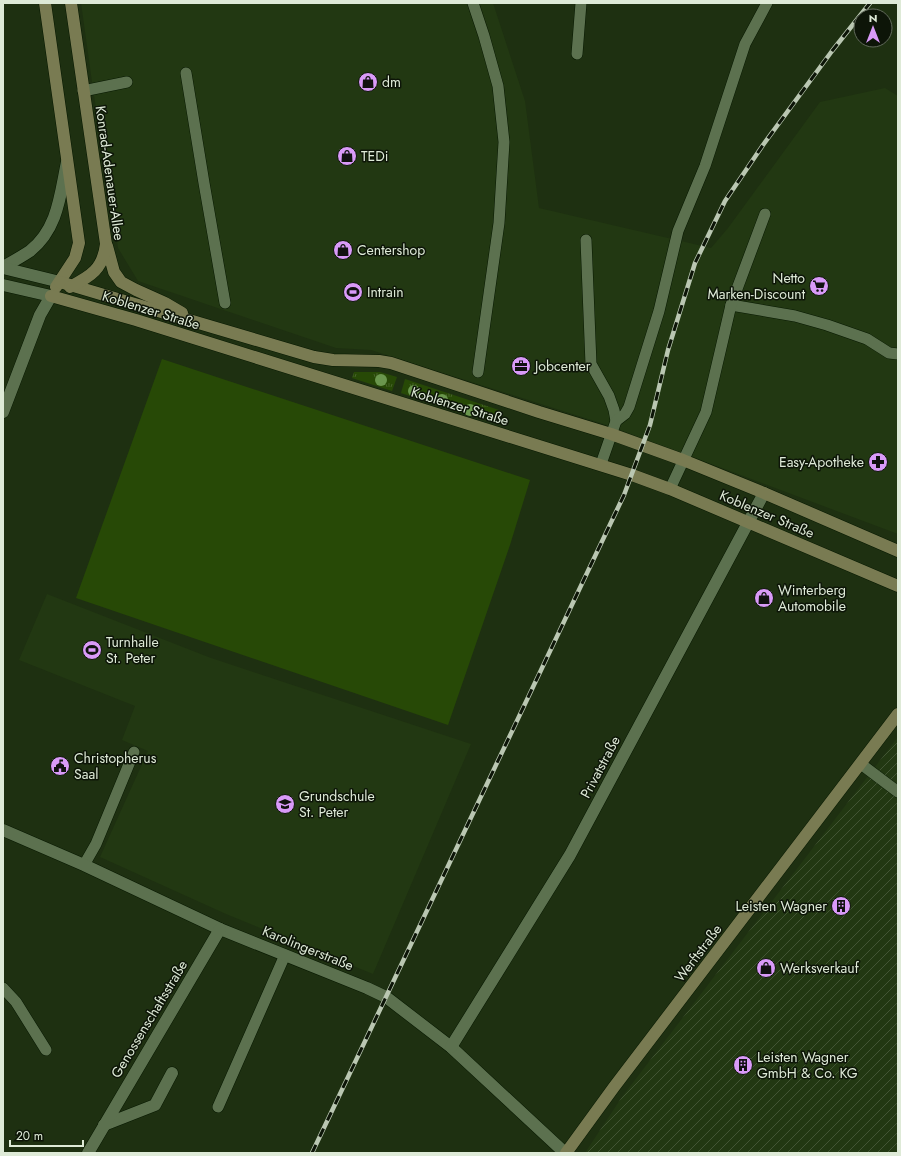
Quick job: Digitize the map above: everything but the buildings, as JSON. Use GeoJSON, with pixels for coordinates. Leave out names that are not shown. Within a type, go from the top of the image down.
{"type":"FeatureCollection","features":[{"type":"Feature","properties":{"kind":"street"},"geometry":{"type":"LineString","coordinates":[[3,412],[40,315],[75,258],[79,243],[45,3]]}},
{"type":"Feature","properties":{"kind":"street","name":"Konrad-Adenauer-Allee"},"geometry":{"type":"LineString","coordinates":[[51,296],[86,278],[99,267],[103,260],[106,244],[71,3]]}},
{"type":"Feature","properties":{"kind":"street"},"geometry":{"type":"LineString","coordinates":[[3,268],[29,251],[39,243],[47,233],[54,221],[67,161]]}},
{"type":"Feature","properties":{"kind":"street"},"geometry":{"type":"LineString","coordinates":[[106,244],[114,272],[121,282],[136,290],[166,302],[195,321]]}},
{"type":"Feature","properties":{"kind":"street","name":"Koblenzer Straße"},"geometry":{"type":"LineString","coordinates":[[3,268],[73,285],[314,357],[333,360],[379,361],[391,363],[611,434],[683,460],[898,551]]}},
{"type":"Feature","properties":{"kind":"street","name":"Koblenzer Straße"},"geometry":{"type":"LineString","coordinates":[[3,285],[51,296],[136,320],[600,464],[670,489],[898,586]]}},
{"type":"Feature","properties":{"kind":"street","name":"Privatstraße"},"geometry":{"type":"LineString","coordinates":[[451,1047],[570,855],[764,493]]}},
{"type":"Feature","properties":{"kind":"street","name":"Werftstraße"},"geometry":{"type":"LineString","coordinates":[[565,1153],[898,714]]}},
{"type":"Feature","properties":{"kind":"street","name":"Karolingerstraße"},"geometry":{"type":"LineString","coordinates":[[3,830],[84,865],[220,929],[367,988],[386,998],[451,1047],[565,1153]]}},
{"type":"Feature","properties":{"kind":"street","name":"Genossenschaftsstraße"},"geometry":{"type":"LineString","coordinates":[[88,1153],[220,929]]}},
{"type":"Feature","properties":{"kind":"street"},"geometry":{"type":"LineString","coordinates":[[104,1125],[155,1104],[172,1073]]}},
{"type":"Feature","properties":{"kind":"lane"},"geometry":{"type":"LineString","coordinates":[[473,3],[498,86],[504,142],[499,223],[478,372]]}},
{"type":"Feature","properties":{"kind":"lane"},"geometry":{"type":"LineString","coordinates":[[577,54],[581,3]]}},
{"type":"Feature","properties":{"kind":"lane"},"geometry":{"type":"LineString","coordinates":[[600,464],[616,421],[629,407],[659,311],[678,231],[705,166],[746,44],[767,3]]}},
{"type":"Feature","properties":{"kind":"lane"},"geometry":{"type":"LineString","coordinates":[[186,73],[225,303]]}},
{"type":"Feature","properties":{"kind":"lane"},"geometry":{"type":"LineString","coordinates":[[84,90],[126,82]]}},
{"type":"Feature","properties":{"kind":"lane"},"geometry":{"type":"LineString","coordinates":[[670,489],[706,412],[731,305],[765,214]]}},
{"type":"Feature","properties":{"kind":"lane"},"geometry":{"type":"LineString","coordinates":[[586,240],[591,364],[609,396],[616,421]]}},
{"type":"Feature","properties":{"kind":"lane"},"geometry":{"type":"LineString","coordinates":[[731,305],[795,316],[827,325],[867,339],[889,353],[898,354]]}},
{"type":"Feature","properties":{"kind":"lane"},"geometry":{"type":"LineString","coordinates":[[84,865],[96,844],[134,752]]}},
{"type":"Feature","properties":{"kind":"lane"},"geometry":{"type":"LineString","coordinates":[[860,764],[898,792]]}},
{"type":"Feature","properties":{"kind":"lane"},"geometry":{"type":"LineString","coordinates":[[218,1106],[285,955]]}},
{"type":"Feature","properties":{"kind":"lane"},"geometry":{"type":"LineString","coordinates":[[3,988],[16,1002],[46,1050]]}},
{"type":"Feature","properties":{"kind":"shaded area"},"geometry":{"type":"Polygon","coordinates":[[[81,3],[493,3],[525,101],[539,208],[711,248],[728,228],[820,102],[885,88],[898,96],[898,534],[610,426],[371,350],[336,348],[138,281],[118,248],[81,3]]]}},
{"type":"Feature","properties":{"kind":"shaded area","name":"Grundschule St. Peter"},"geometry":{"type":"Polygon","coordinates":[[[47,594],[211,658],[471,744],[373,974],[226,914],[100,857],[148,751],[122,740],[135,706],[19,660],[47,594]]]}},
{"type":"Feature","properties":{"kind":"shaded area"},"geometry":{"type":"Polygon","coordinates":[[[898,737],[898,1153],[585,1153],[622,1097],[898,737]]]}},
{"type":"Feature","properties":{"kind":"green space"},"geometry":{"type":"Polygon","coordinates":[[[162,359],[530,480],[510,545],[448,725],[76,598],[162,359]]]}},
{"type":"Feature","properties":{"kind":"green space"},"geometry":{"type":"Polygon","coordinates":[[[354,372],[380,372],[397,377],[392,391],[352,378],[354,372]]]}},
{"type":"Feature","properties":{"kind":"green space"},"geometry":{"type":"Polygon","coordinates":[[[405,379],[502,411],[499,419],[467,415],[401,393],[405,379]]]}},
{"type":"Feature","properties":{"kind":"railway"},"geometry":{"type":"LineString","coordinates":[[312,1153],[624,495],[650,425],[668,350],[695,263],[725,201],[763,145],[832,51],[870,3]]}},
{"type":"Feature","properties":{"kind":"place","name":"dm"},"geometry":{"type":"Point","coordinates":[368,82]}},
{"type":"Feature","properties":{"kind":"place","name":"TEDi"},"geometry":{"type":"Point","coordinates":[347,156]}},
{"type":"Feature","properties":{"kind":"place","name":"Centershop"},"geometry":{"type":"Point","coordinates":[343,250]}},
{"type":"Feature","properties":{"kind":"place","name":"Netto Marken-Discount"},"geometry":{"type":"Point","coordinates":[819,286]}},
{"type":"Feature","properties":{"kind":"place","name":"Intrain"},"geometry":{"type":"Point","coordinates":[353,292]}},
{"type":"Feature","properties":{"kind":"place","name":"Jobcenter"},"geometry":{"type":"Point","coordinates":[521,366]}},
{"type":"Feature","properties":{"kind":"place","name":"Easy-Apotheke"},"geometry":{"type":"Point","coordinates":[878,462]}},
{"type":"Feature","properties":{"kind":"place","name":"Winterberg Automobile"},"geometry":{"type":"Point","coordinates":[764,598]}},
{"type":"Feature","properties":{"kind":"place","name":"Turnhalle St. Peter"},"geometry":{"type":"Point","coordinates":[92,650]}},
{"type":"Feature","properties":{"kind":"place","name":"Christopherus Saal"},"geometry":{"type":"Point","coordinates":[60,766]}},
{"type":"Feature","properties":{"kind":"place","name":"Grundschule St. Peter"},"geometry":{"type":"Point","coordinates":[285,804]}},
{"type":"Feature","properties":{"kind":"place","name":"Leisten Wagner"},"geometry":{"type":"Point","coordinates":[841,906]}},
{"type":"Feature","properties":{"kind":"place","name":"Werksverkauf"},"geometry":{"type":"Point","coordinates":[766,968]}},
{"type":"Feature","properties":{"kind":"place","name":"Leisten Wagner GmbH & Co. KG"},"geometry":{"type":"Point","coordinates":[743,1065]}}]}
